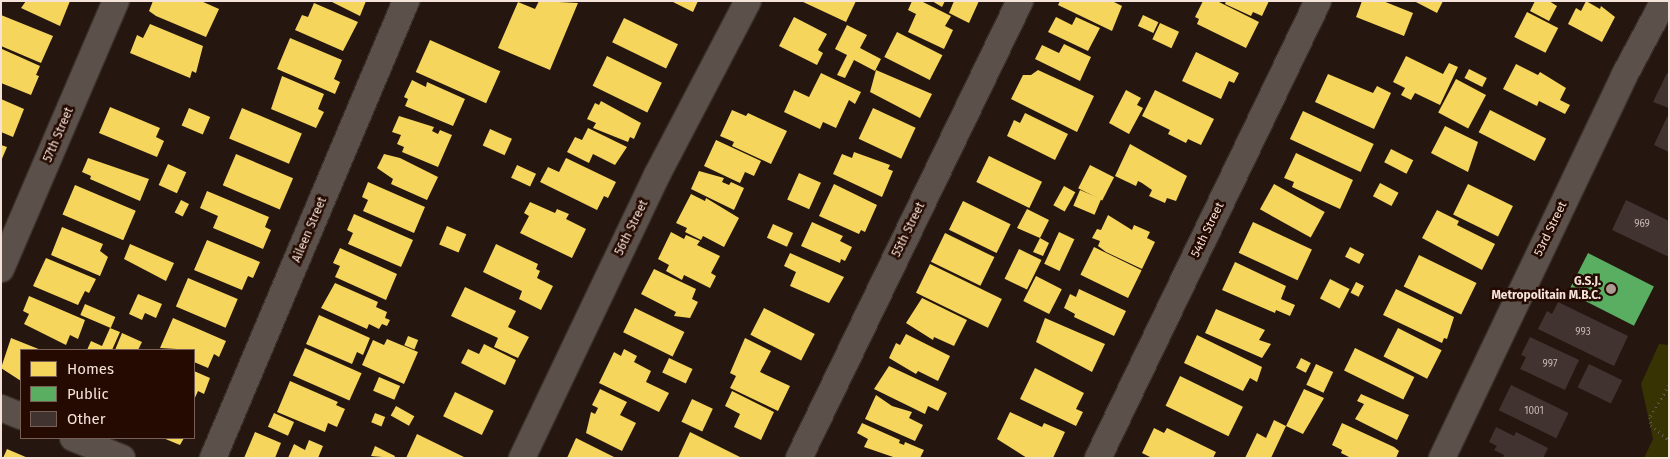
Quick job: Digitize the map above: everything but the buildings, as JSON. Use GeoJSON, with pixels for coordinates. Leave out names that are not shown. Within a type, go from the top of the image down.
{"type":"FeatureCollection","features":[{"type":"Feature","properties":{"kind":"street","name":"57th Street"},"geometry":{"type":"LineString","coordinates":[[1,269],[116,1]]}},
{"type":"Feature","properties":{"kind":"street","name":"Aileen Street"},"geometry":{"type":"LineString","coordinates":[[213,458],[406,1]]}},
{"type":"Feature","properties":{"kind":"street","name":"56th Street"},"geometry":{"type":"LineString","coordinates":[[522,458],[658,175],[748,1]]}},
{"type":"Feature","properties":{"kind":"street","name":"55th Street"},"geometry":{"type":"LineString","coordinates":[[799,458],[1020,1]]}},
{"type":"Feature","properties":{"kind":"street","name":"54th Street"},"geometry":{"type":"LineString","coordinates":[[1098,458],[1318,1]]}},
{"type":"Feature","properties":{"kind":"street","name":"53rd Street"},"geometry":{"type":"LineString","coordinates":[[1442,458],[1624,76],[1664,1]]}},
{"type":"Feature","properties":{"kind":"street"},"geometry":{"type":"LineString","coordinates":[[1,408],[20,416]]}},
{"type":"Feature","properties":{"kind":"street"},"geometry":{"type":"LineString","coordinates":[[75,439],[122,458]]}},
{"type":"Feature","properties":{"kind":"path"},"geometry":{"type":"LineString","coordinates":[[1669,385],[1650,417],[1651,425],[1669,440]]}},
{"type":"Feature","properties":{"kind":"shaded area"},"geometry":{"type":"Polygon","coordinates":[[[1659,344],[1669,345],[1669,458],[1644,458],[1653,439],[1641,384],[1659,344]]]}},
{"type":"Feature","properties":{"kind":"place","name":"G.S.J. Metropolitain M.B.C."},"geometry":{"type":"Point","coordinates":[1611,289]}}]}
